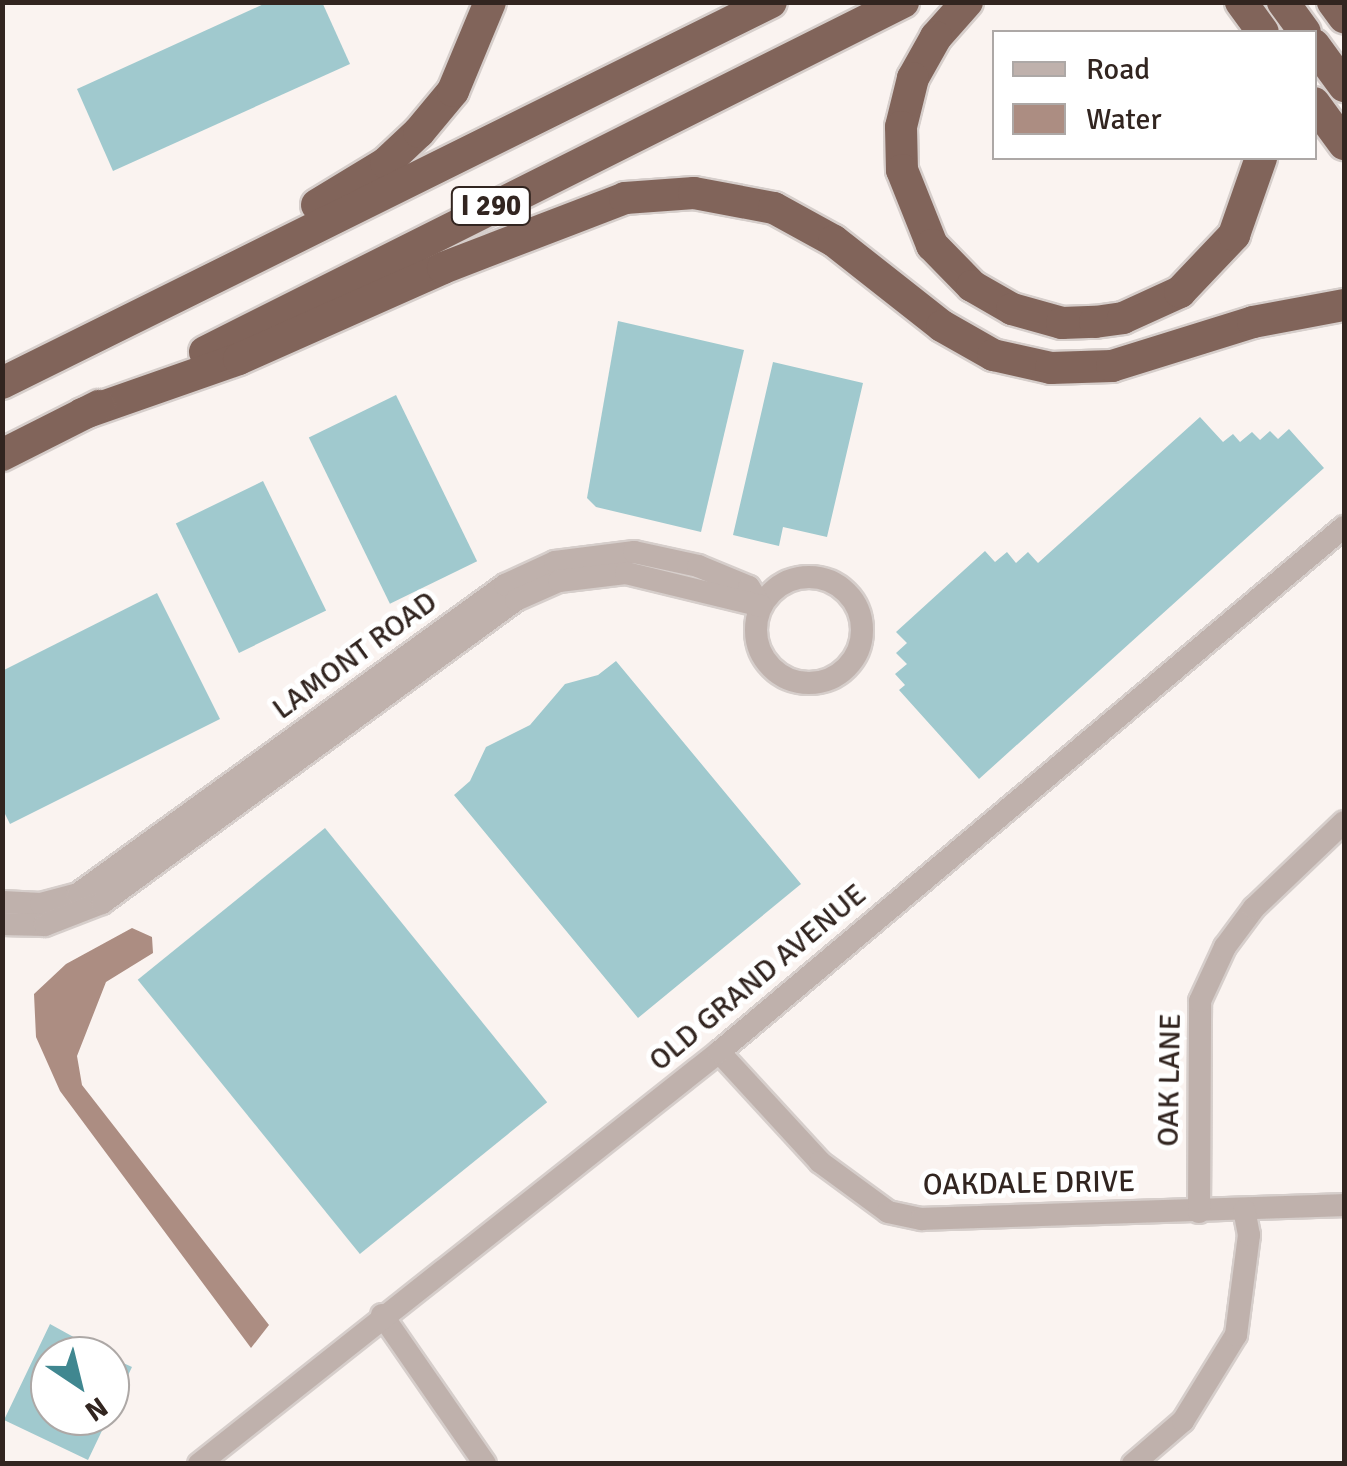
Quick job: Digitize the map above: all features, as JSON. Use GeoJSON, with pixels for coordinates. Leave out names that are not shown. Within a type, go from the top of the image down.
{"type":"FeatureCollection","features":[{"type":"Feature","properties":{"kind":"highway"},"geometry":{"type":"LineString","coordinates":[[88,338],[170,282],[386,164],[453,91],[490,2]]}},
{"type":"Feature","properties":{"kind":"highway","name":"I 290"},"geometry":{"type":"LineString","coordinates":[[2,383],[771,2]]}},
{"type":"Feature","properties":{"kind":"highway","name":"I 290"},"geometry":{"type":"LineString","coordinates":[[2,454],[903,2]]}},
{"type":"Feature","properties":{"kind":"highway"},"geometry":{"type":"LineString","coordinates":[[967,2],[936,37],[913,78],[902,126],[902,170],[932,244],[972,286],[1012,309],[1062,322],[1095,322],[1123,318],[1180,292],[1234,234],[1260,160]]}},
{"type":"Feature","properties":{"kind":"highway"},"geometry":{"type":"LineString","coordinates":[[1225,2],[1237,30]]}},
{"type":"Feature","properties":{"kind":"highway"},"geometry":{"type":"LineString","coordinates":[[1240,2],[1261,30]]}},
{"type":"Feature","properties":{"kind":"highway"},"geometry":{"type":"LineString","coordinates":[[1283,2],[1304,30]]}},
{"type":"Feature","properties":{"kind":"highway"},"geometry":{"type":"LineString","coordinates":[[1333,2],[1344,18]]}},
{"type":"Feature","properties":{"kind":"highway"},"geometry":{"type":"LineString","coordinates":[[1317,49],[1344,86]]}},
{"type":"Feature","properties":{"kind":"highway"},"geometry":{"type":"LineString","coordinates":[[1317,107],[1344,144]]}},
{"type":"Feature","properties":{"kind":"highway"},"geometry":{"type":"LineString","coordinates":[[82,414],[238,359],[443,268],[625,198],[694,193],[774,208],[834,241],[942,326],[993,355],[1050,368],[1112,366],[1253,322],[1344,305]]}},
{"type":"Feature","properties":{"kind":"street","name":"OLD GRAND AVENUE"},"geometry":{"type":"LineString","coordinates":[[200,1464],[719,1052],[1344,527]]}},
{"type":"Feature","properties":{"kind":"street","name":"LAMONT ROAD"},"geometry":{"type":"LineString","coordinates":[[2,902],[40,904],[78,894],[505,584],[555,562],[634,552],[715,573],[748,587],[761,606]]}},
{"type":"Feature","properties":{"kind":"street","name":"LAMONT ROAD"},"geometry":{"type":"LineString","coordinates":[[2,924],[45,924],[102,903],[516,600],[559,581],[626,574],[761,606]]}},
{"type":"Feature","properties":{"kind":"street"},"geometry":{"type":"LineString","coordinates":[[829,580],[856,601],[860,648],[827,680],[794,681],[777,673],[757,642],[761,606],[783,583],[829,580]]}},
{"type":"Feature","properties":{"kind":"street","name":"OAK LANE"},"geometry":{"type":"LineString","coordinates":[[1199,1212],[1200,1001],[1225,947],[1254,908],[1344,822]]}},
{"type":"Feature","properties":{"kind":"street","name":"OAKDALE DRIVE"},"geometry":{"type":"LineString","coordinates":[[719,1052],[820,1162],[888,1212],[922,1218],[1199,1212],[1344,1204]]}},
{"type":"Feature","properties":{"kind":"street"},"geometry":{"type":"LineString","coordinates":[[1134,1464],[1183,1420],[1236,1335],[1249,1235],[1244,1210]]}},
{"type":"Feature","properties":{"kind":"street"},"geometry":{"type":"LineString","coordinates":[[382,1316],[485,1464]]}},
{"type":"Feature","properties":{"kind":"water"},"geometry":{"type":"Polygon","coordinates":[[[132,928],[152,937],[153,953],[106,982],[77,1056],[82,1085],[269,1325],[251,1348],[60,1091],[36,1037],[34,994],[66,964],[132,928]]]}},
{"type":"Feature","properties":{"kind":"building"},"geometry":{"type":"Polygon","coordinates":[[[268,2],[322,2],[350,64],[113,171],[77,89],[268,2]]]}},
{"type":"Feature","properties":{"kind":"building"},"geometry":{"type":"Polygon","coordinates":[[[618,321],[744,350],[701,532],[596,507],[587,498],[618,321]]]}},
{"type":"Feature","properties":{"kind":"building"},"geometry":{"type":"Polygon","coordinates":[[[773,362],[863,383],[827,537],[783,527],[779,546],[733,535],[773,362]]]}},
{"type":"Feature","properties":{"kind":"building"},"geometry":{"type":"Polygon","coordinates":[[[396,395],[477,561],[390,604],[309,438],[396,395]]]}},
{"type":"Feature","properties":{"kind":"building"},"geometry":{"type":"Polygon","coordinates":[[[1200,417],[1223,442],[1233,434],[1240,442],[1252,432],[1260,440],[1270,431],[1278,439],[1289,429],[1324,468],[979,779],[899,690],[905,685],[895,674],[907,664],[896,653],[907,643],[896,632],[985,551],[995,562],[1007,552],[1016,563],[1028,552],[1038,563],[1200,417]]]}},
{"type":"Feature","properties":{"kind":"building"},"geometry":{"type":"Polygon","coordinates":[[[263,481],[326,610],[239,653],[176,524],[263,481]]]}},
{"type":"Feature","properties":{"kind":"building"},"geometry":{"type":"Polygon","coordinates":[[[157,593],[220,719],[10,824],[2,808],[4,670],[157,593]]]}},
{"type":"Feature","properties":{"kind":"building"},"geometry":{"type":"Polygon","coordinates":[[[616,661],[801,884],[638,1018],[454,795],[470,781],[486,747],[530,725],[565,684],[598,675],[616,661]]]}},
{"type":"Feature","properties":{"kind":"building"},"geometry":{"type":"Polygon","coordinates":[[[325,828],[547,1102],[360,1254],[138,980],[325,828]]]}},
{"type":"Feature","properties":{"kind":"building"},"geometry":{"type":"Polygon","coordinates":[[[50,1324],[72,1336],[44,1336],[50,1324]]]}},
{"type":"Feature","properties":{"kind":"building"},"geometry":{"type":"Polygon","coordinates":[[[30,1366],[30,1432],[4,1420],[30,1366]]]}},
{"type":"Feature","properties":{"kind":"building"},"geometry":{"type":"Polygon","coordinates":[[[38,1436],[99,1436],[88,1460],[38,1436]]]}}]}
